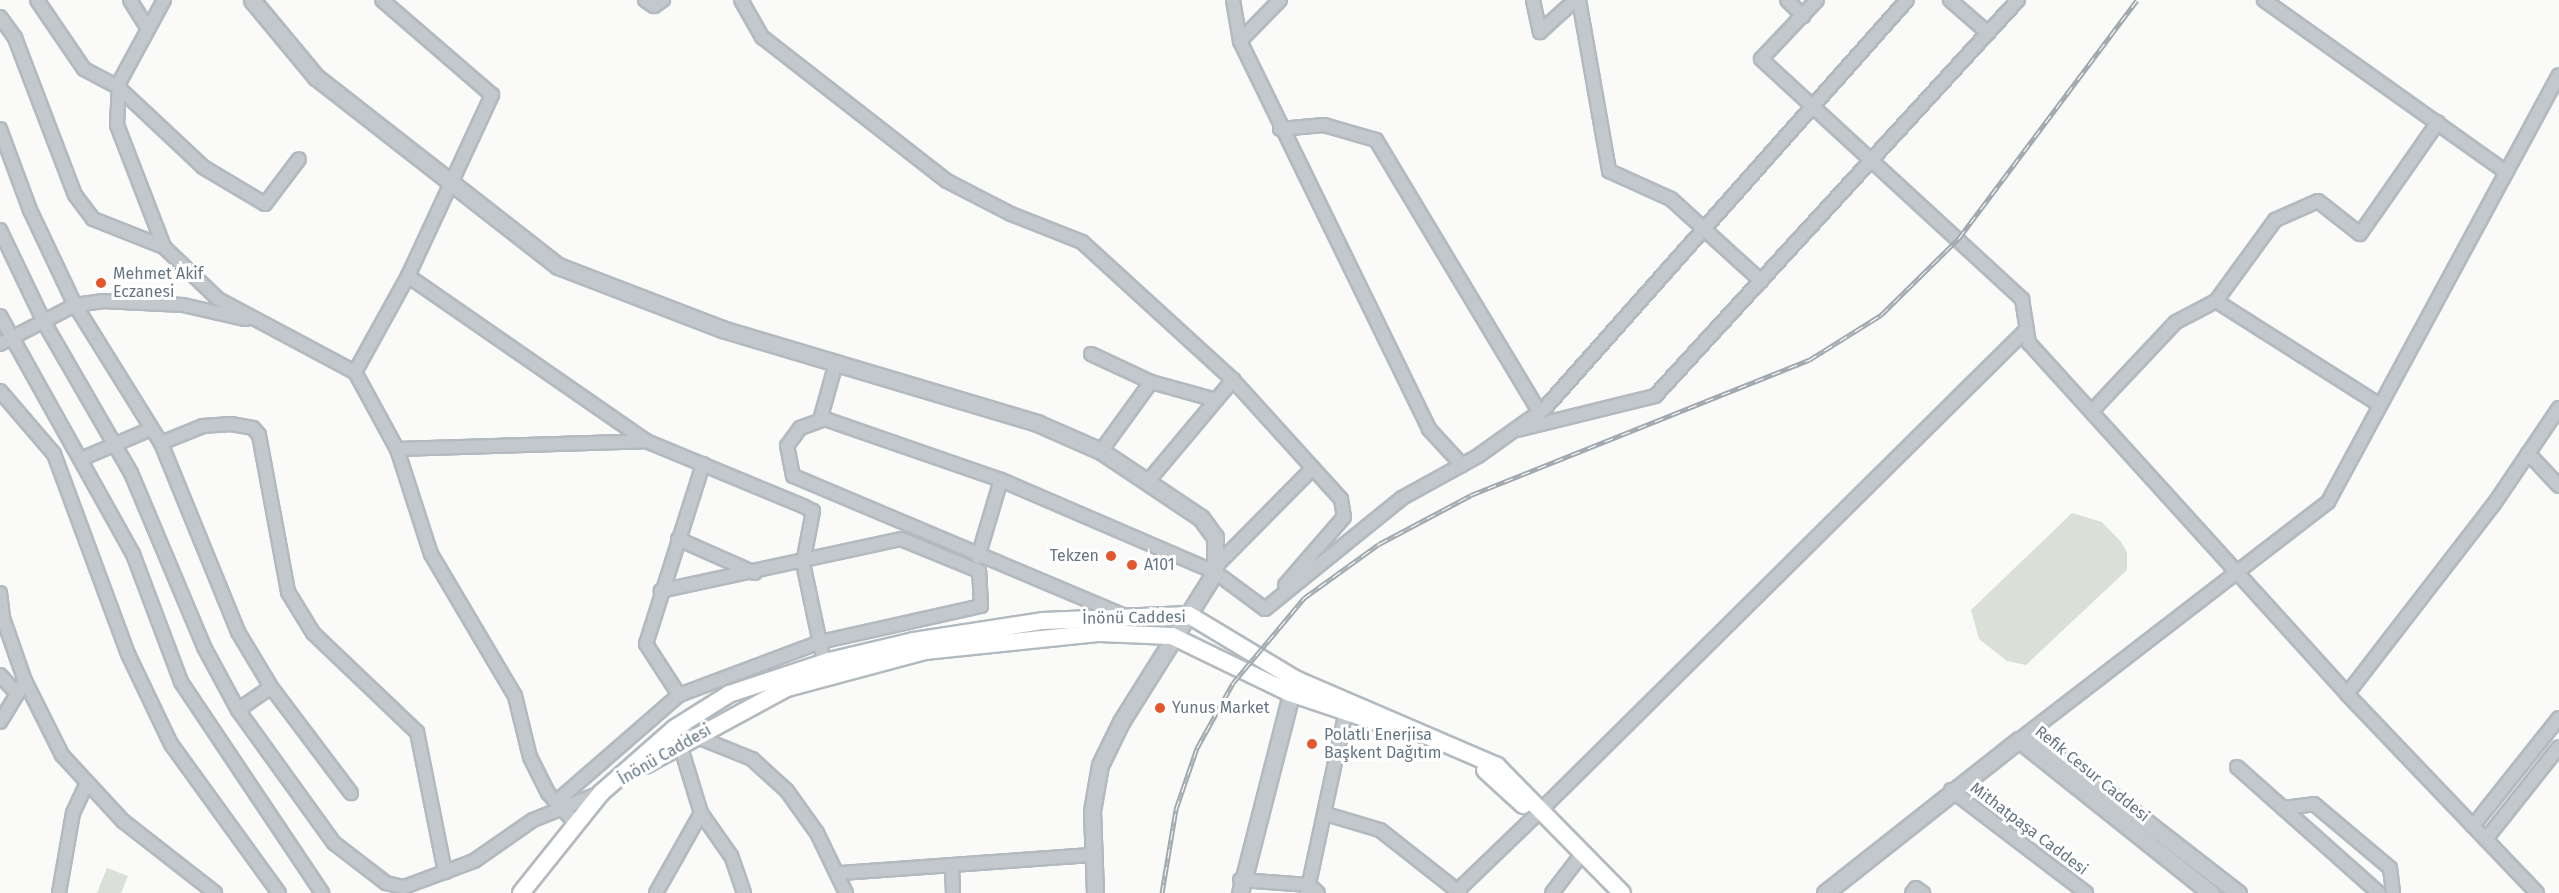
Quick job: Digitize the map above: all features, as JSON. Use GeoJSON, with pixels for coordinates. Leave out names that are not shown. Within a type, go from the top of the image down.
{"type":"FeatureCollection","features":[{"type":"Feature","properties":{"kind":"main road","name":"İnönü Caddesi"},"geometry":{"type":"LineString","coordinates":[[520,893],[574,822],[601,793],[729,694],[824,662],[964,633],[1128,617],[1189,615],[1293,686],[1345,715],[1398,729],[1488,772],[1539,813],[1622,893]]}},
{"type":"Feature","properties":{"kind":"main road","name":"İnönü Caddesi"},"geometry":{"type":"LineString","coordinates":[[676,736],[695,736],[787,688],[925,651],[1100,633],[1172,636],[1497,766],[1609,893]]}},
{"type":"Feature","properties":{"kind":"street"},"geometry":{"type":"LineString","coordinates":[[37,0],[84,69],[119,88],[203,167],[265,204],[299,159]]}},
{"type":"Feature","properties":{"kind":"street"},"geometry":{"type":"LineString","coordinates":[[130,0],[148,29]]}},
{"type":"Feature","properties":{"kind":"street"},"geometry":{"type":"LineString","coordinates":[[164,0],[119,88],[117,125],[164,247]]}},
{"type":"Feature","properties":{"kind":"street"},"geometry":{"type":"LineString","coordinates":[[252,0],[316,77],[558,266],[722,329],[1037,423],[1101,451],[1149,480],[1201,518],[1215,537],[1216,569]]}},
{"type":"Feature","properties":{"kind":"street"},"geometry":{"type":"LineString","coordinates":[[355,372],[408,276],[449,181],[492,96],[382,0]]}},
{"type":"Feature","properties":{"kind":"street"},"geometry":{"type":"LineString","coordinates":[[645,0],[654,6],[663,0]]}},
{"type":"Feature","properties":{"kind":"street"},"geometry":{"type":"LineString","coordinates":[[741,0],[762,36],[947,181],[1082,242],[1233,380],[1341,499],[1344,517],[1265,609]]}},
{"type":"Feature","properties":{"kind":"street"},"geometry":{"type":"LineString","coordinates":[[1233,0],[1240,41],[1280,129],[1429,429],[1462,465]]}},
{"type":"Feature","properties":{"kind":"street"},"geometry":{"type":"LineString","coordinates":[[1240,41],[1280,0]]}},
{"type":"Feature","properties":{"kind":"street"},"geometry":{"type":"LineString","coordinates":[[1533,0],[1540,32],[1577,0],[1610,171],[1671,199],[1761,281]]}},
{"type":"Feature","properties":{"kind":"street"},"geometry":{"type":"LineString","coordinates":[[1787,0],[1803,16]]}},
{"type":"Feature","properties":{"kind":"street"},"geometry":{"type":"LineString","coordinates":[[1817,0],[1761,59],[1875,158],[2022,299],[2029,343],[2241,572],[2347,694],[2537,893]]}},
{"type":"Feature","properties":{"kind":"street"},"geometry":{"type":"LineString","coordinates":[[1265,609],[1402,498],[1462,465],[1513,431],[1538,410],[1815,106],[1907,0]]}},
{"type":"Feature","properties":{"kind":"street"},"geometry":{"type":"LineString","coordinates":[[1950,0],[1988,33]]}},
{"type":"Feature","properties":{"kind":"street"},"geometry":{"type":"LineString","coordinates":[[1513,431],[1655,396],[2018,0]]}},
{"type":"Feature","properties":{"kind":"street"},"geometry":{"type":"LineString","coordinates":[[2264,0],[2506,172]]}},
{"type":"Feature","properties":{"kind":"street"},"geometry":{"type":"LineString","coordinates":[[0,16],[15,38],[75,195],[93,219],[164,247],[218,299],[355,372],[397,449],[431,554],[515,696],[531,757],[559,805],[574,822]]}},
{"type":"Feature","properties":{"kind":"street"},"geometry":{"type":"LineString","coordinates":[[1825,893],[1951,790],[2241,572],[2328,502],[2559,75]]}},
{"type":"Feature","properties":{"kind":"street"},"geometry":{"type":"LineString","coordinates":[[2092,411],[2176,322],[2216,301],[2275,220],[2318,201],[2360,234],[2438,122]]}},
{"type":"Feature","properties":{"kind":"street"},"geometry":{"type":"LineString","coordinates":[[1280,129],[1324,125],[1376,140],[1538,410]]}},
{"type":"Feature","properties":{"kind":"street"},"geometry":{"type":"LineString","coordinates":[[0,129],[30,210],[75,305],[161,443],[238,632],[271,687],[351,792]]}},
{"type":"Feature","properties":{"kind":"street"},"geometry":{"type":"LineString","coordinates":[[0,230],[45,324],[115,446],[238,710],[343,850],[386,883],[405,887],[474,861],[533,819],[559,805],[601,793]]}},
{"type":"Feature","properties":{"kind":"street"},"geometry":{"type":"LineString","coordinates":[[408,276],[646,441],[813,511],[803,563],[824,662]]}},
{"type":"Feature","properties":{"kind":"street"},"geometry":{"type":"LineString","coordinates":[[0,344],[45,324],[75,305],[102,301],[183,305],[258,322]]}},
{"type":"Feature","properties":{"kind":"street"},"geometry":{"type":"LineString","coordinates":[[2216,301],[2380,405]]}},
{"type":"Feature","properties":{"kind":"street"},"geometry":{"type":"LineString","coordinates":[[0,316],[133,554],[181,682],[322,893]]}},
{"type":"Feature","properties":{"kind":"street"},"geometry":{"type":"LineString","coordinates":[[1326,814],[1380,830],[1457,892],[2027,329]]}},
{"type":"Feature","properties":{"kind":"street"},"geometry":{"type":"LineString","coordinates":[[1091,354],[1151,382],[1216,400]]}},
{"type":"Feature","properties":{"kind":"street"},"geometry":{"type":"LineString","coordinates":[[820,420],[836,363]]}},
{"type":"Feature","properties":{"kind":"street"},"geometry":{"type":"LineString","coordinates":[[1149,480],[1233,380]]}},
{"type":"Feature","properties":{"kind":"street"},"geometry":{"type":"LineString","coordinates":[[1101,451],[1151,382]]}},
{"type":"Feature","properties":{"kind":"street"},"geometry":{"type":"LineString","coordinates":[[0,391],[54,454],[128,654],[171,744],[279,893]]}},
{"type":"Feature","properties":{"kind":"street"},"geometry":{"type":"LineString","coordinates":[[2347,694],[2528,453],[2559,408]]}},
{"type":"Feature","properties":{"kind":"street"},"geometry":{"type":"LineString","coordinates":[[784,497],[793,476],[787,446],[800,428],[820,420],[1001,480],[1216,569],[1265,609]]}},
{"type":"Feature","properties":{"kind":"street"},"geometry":{"type":"LineString","coordinates":[[161,443],[203,426],[231,424],[253,428],[259,435],[288,592],[313,633],[417,732],[444,872]]}},
{"type":"Feature","properties":{"kind":"street"},"geometry":{"type":"LineString","coordinates":[[81,459],[151,429]]}},
{"type":"Feature","properties":{"kind":"street"},"geometry":{"type":"LineString","coordinates":[[397,449],[646,441]]}},
{"type":"Feature","properties":{"kind":"street"},"geometry":{"type":"LineString","coordinates":[[2528,453],[2559,486]]}},
{"type":"Feature","properties":{"kind":"street"},"geometry":{"type":"LineString","coordinates":[[679,695],[646,644],[703,464]]}},
{"type":"Feature","properties":{"kind":"street"},"geometry":{"type":"LineString","coordinates":[[1095,893],[1092,811],[1100,765],[1172,636],[1189,615],[1216,569],[1313,468]]}},
{"type":"Feature","properties":{"kind":"street"},"geometry":{"type":"LineString","coordinates":[[793,476],[978,557],[1128,617]]}},
{"type":"Feature","properties":{"kind":"street"},"geometry":{"type":"LineString","coordinates":[[978,557],[1001,480]]}},
{"type":"Feature","properties":{"kind":"street"},"geometry":{"type":"LineString","coordinates":[[678,539],[755,573]]}},
{"type":"Feature","properties":{"kind":"street"},"geometry":{"type":"LineString","coordinates":[[559,805],[679,695],[820,642],[981,606],[979,571],[901,539],[803,563],[661,591]]}},
{"type":"Feature","properties":{"kind":"street"},"geometry":{"type":"LineString","coordinates":[[0,593],[3,618],[25,681],[62,755],[123,821],[215,893]]}},
{"type":"Feature","properties":{"kind":"street"},"geometry":{"type":"LineString","coordinates":[[0,675],[16,693]]}},
{"type":"Feature","properties":{"kind":"street"},"geometry":{"type":"LineString","coordinates":[[0,722],[25,681]]}},
{"type":"Feature","properties":{"kind":"street"},"geometry":{"type":"LineString","coordinates":[[1293,686],[1240,886],[1311,890],[1345,715]]}},
{"type":"Feature","properties":{"kind":"street"},"geometry":{"type":"LineString","coordinates":[[238,710],[271,687]]}},
{"type":"Feature","properties":{"kind":"street"},"geometry":{"type":"LineString","coordinates":[[2473,826],[2559,718]]}},
{"type":"Feature","properties":{"kind":"street"},"geometry":{"type":"LineString","coordinates":[[676,736],[701,813],[731,856],[744,893]]}},
{"type":"Feature","properties":{"kind":"street"},"geometry":{"type":"LineString","coordinates":[[695,736],[752,759],[787,791],[841,873],[846,893]]}},
{"type":"Feature","properties":{"kind":"street","name":"Refik Cesur Caddesi"},"geometry":{"type":"LineString","coordinates":[[2019,740],[2211,893]]}},
{"type":"Feature","properties":{"kind":"street","name":"Refik Cesur Caddesi"},"geometry":{"type":"LineString","coordinates":[[2019,740],[2043,742],[2238,893]]}},
{"type":"Feature","properties":{"kind":"street"},"geometry":{"type":"LineString","coordinates":[[2486,839],[2559,747]]}},
{"type":"Feature","properties":{"kind":"street"},"geometry":{"type":"LineString","coordinates":[[2237,767],[2379,893]]}},
{"type":"Feature","properties":{"kind":"street"},"geometry":{"type":"LineString","coordinates":[[59,893],[73,813],[87,783]]}},
{"type":"Feature","properties":{"kind":"street","name":"Mithatpaşa Caddesi"},"geometry":{"type":"LineString","coordinates":[[1951,790],[2086,893]]}},
{"type":"Feature","properties":{"kind":"street"},"geometry":{"type":"LineString","coordinates":[[2283,808],[2314,804],[2390,868],[2393,893]]}},
{"type":"Feature","properties":{"kind":"street"},"geometry":{"type":"LineString","coordinates":[[656,893],[701,813]]}},
{"type":"Feature","properties":{"kind":"street"},"geometry":{"type":"LineString","coordinates":[[841,873],[1094,855]]}},
{"type":"Feature","properties":{"kind":"street"},"geometry":{"type":"LineString","coordinates":[[1552,893],[1578,859]]}},
{"type":"Feature","properties":{"kind":"street"},"geometry":{"type":"LineString","coordinates":[[952,865],[952,893]]}},
{"type":"Feature","properties":{"kind":"shaded area"},"geometry":{"type":"Polygon","coordinates":[[[2072,513],[2102,522],[2127,552],[2127,570],[2026,665],[2007,661],[1979,639],[1971,610],[2072,513]]]}},
{"type":"Feature","properties":{"kind":"shaded area"},"geometry":{"type":"Polygon","coordinates":[[[107,868],[128,876],[121,893],[97,893],[107,868]]]}},
{"type":"Feature","properties":{"kind":"railway"},"geometry":{"type":"LineString","coordinates":[[1162,893],[1176,809],[1197,748],[1233,683],[1304,598],[1379,544],[1471,495],[1809,360],[1881,315],[1959,238],[2137,0]]}},
{"type":"Feature","properties":{"kind":"place","name":"Mehmet Akif Eczanesi"},"geometry":{"type":"Point","coordinates":[101,283]}},
{"type":"Feature","properties":{"kind":"place","name":"Tekzen"},"geometry":{"type":"Point","coordinates":[1111,556]}},
{"type":"Feature","properties":{"kind":"place","name":"A101"},"geometry":{"type":"Point","coordinates":[1132,565]}},
{"type":"Feature","properties":{"kind":"place","name":"Yunus Market"},"geometry":{"type":"Point","coordinates":[1160,708]}},
{"type":"Feature","properties":{"kind":"place","name":"Polatlı Enerjisa Başkent Dağıtım"},"geometry":{"type":"Point","coordinates":[1312,744]}}]}
